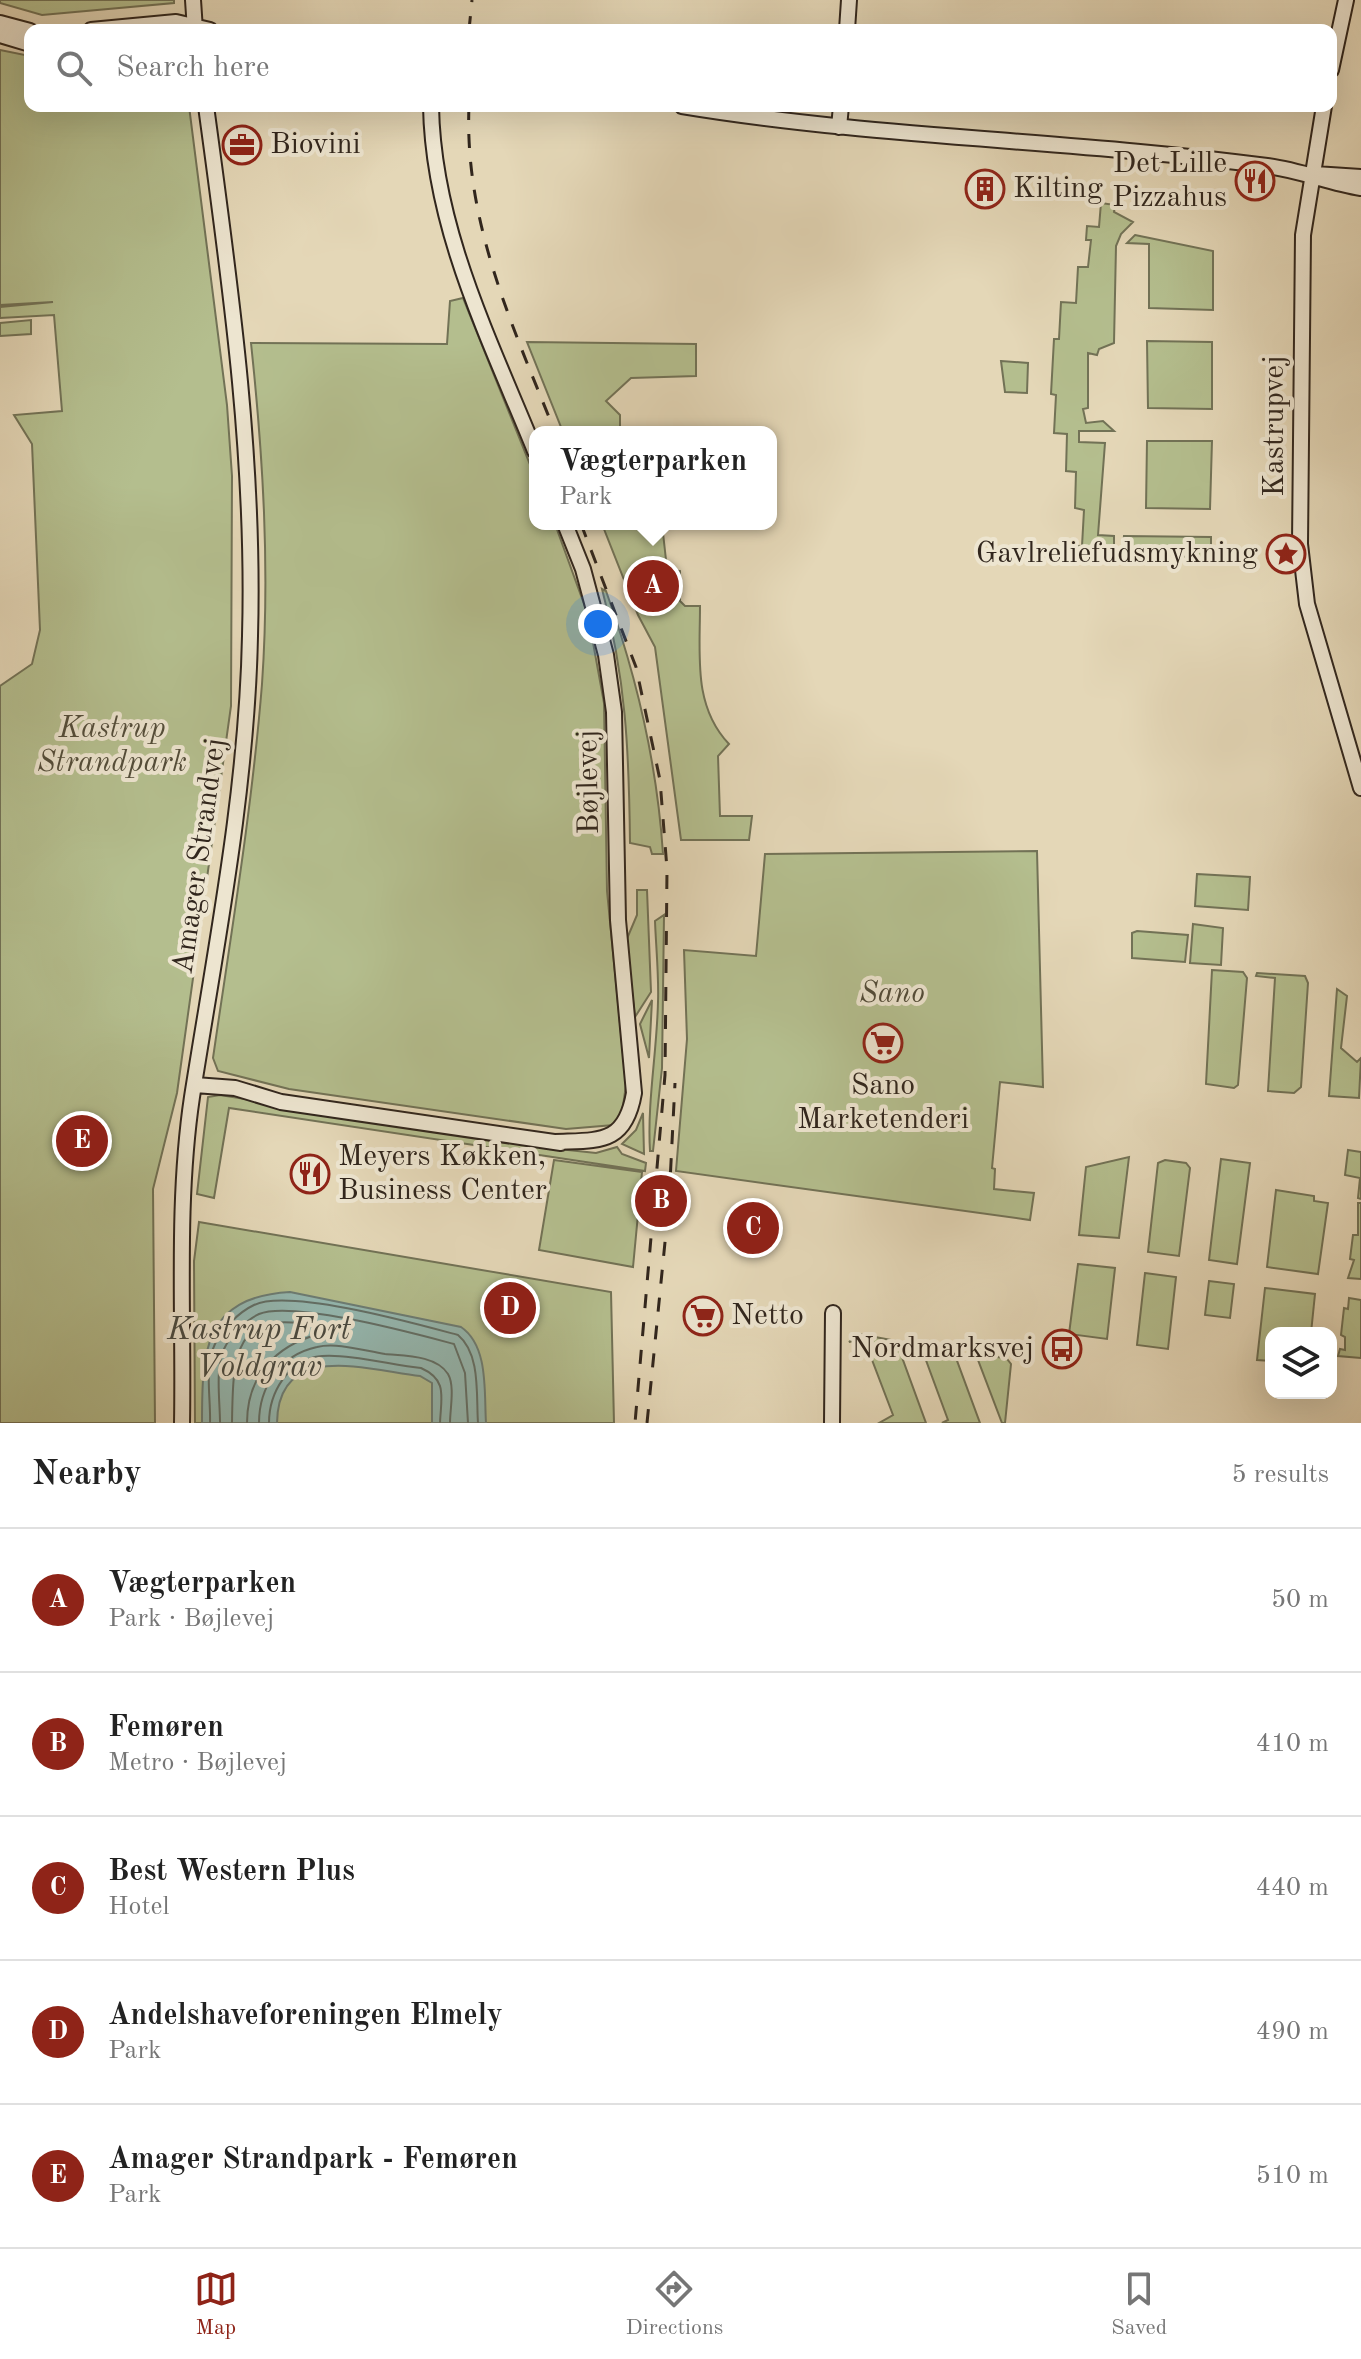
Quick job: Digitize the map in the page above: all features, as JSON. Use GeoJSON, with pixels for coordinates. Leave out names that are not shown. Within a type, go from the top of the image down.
{"type":"FeatureCollection","features":[{"type":"Feature","properties":{"kind":"street"},"geometry":{"type":"LineString","coordinates":[[193,0],[196,24]]}},
{"type":"Feature","properties":{"kind":"street"},"geometry":{"type":"LineString","coordinates":[[847,24],[849,0]]}},
{"type":"Feature","properties":{"kind":"street"},"geometry":{"type":"LineString","coordinates":[[1337,42],[1346,0]]}},
{"type":"Feature","properties":{"kind":"street"},"geometry":{"type":"LineString","coordinates":[[0,23],[24,29]]}},
{"type":"Feature","properties":{"kind":"street"},"geometry":{"type":"LineString","coordinates":[[155,24],[182,24]]}},
{"type":"Feature","properties":{"kind":"street"},"geometry":{"type":"LineString","coordinates":[[0,35],[24,42]]}},
{"type":"Feature","properties":{"kind":"street","name":"Amager Strandvej"},"geometry":{"type":"LineString","coordinates":[[182,1423],[184,1207],[195,1085],[240,773],[250,639],[251,509],[245,413],[207,112]]}},
{"type":"Feature","properties":{"kind":"street"},"geometry":{"type":"LineString","coordinates":[[432,112],[438,185],[455,248],[529,436]]}},
{"type":"Feature","properties":{"kind":"street"},"geometry":{"type":"LineString","coordinates":[[727,112],[839,127],[1068,145],[1311,174],[1361,177]]}},
{"type":"Feature","properties":{"kind":"street"},"geometry":{"type":"LineString","coordinates":[[839,127],[840,112]]}},
{"type":"Feature","properties":{"kind":"street","name":"Kastrupvej"},"geometry":{"type":"LineString","coordinates":[[1323,112],[1311,174],[1302,279],[1301,575],[1361,788]]}},
{"type":"Feature","properties":{"kind":"street"},"geometry":{"type":"LineString","coordinates":[[1311,174],[1332,183],[1361,188]]}},
{"type":"Feature","properties":{"kind":"street","name":"Bøjlevej"},"geometry":{"type":"LineString","coordinates":[[195,1085],[235,1088],[281,1102],[604,1148],[629,1133],[637,1120],[643,1084],[642,1065],[632,1046],[618,920],[614,712],[606,655],[583,569],[567,530]]}},
{"type":"Feature","properties":{"kind":"street"},"geometry":{"type":"LineString","coordinates":[[832,1423],[833,1313]]}},
{"type":"Feature","properties":{"kind":"green space"},"geometry":{"type":"Polygon","coordinates":[[[0,0],[174,0],[174,3],[42,15],[0,3],[0,0]]]}},
{"type":"Feature","properties":{"kind":"green space","name":"Kastrup Strandpark"},"geometry":{"type":"Polygon","coordinates":[[[0,50],[24,55],[24,112],[190,112],[227,405],[232,476],[231,706],[177,1093],[153,1189],[155,1423],[0,1423],[0,686],[32,664],[40,630],[32,444],[14,415],[62,411],[54,315],[0,318],[0,307],[53,302],[0,305],[0,50]]]}},
{"type":"Feature","properties":{"kind":"green space"},"geometry":{"type":"Polygon","coordinates":[[[1101,203],[1115,205],[1114,212],[1133,222],[1121,234],[1116,246],[1114,343],[1099,349],[1097,355],[1088,353],[1088,408],[1083,409],[1086,423],[1103,421],[1114,431],[1079,431],[1079,442],[1105,443],[1098,535],[1114,536],[1114,551],[1063,548],[1063,545],[1082,546],[1084,510],[1075,508],[1076,472],[1066,471],[1067,434],[1054,433],[1056,395],[1051,394],[1054,339],[1059,339],[1061,302],[1076,303],[1078,267],[1088,267],[1091,240],[1086,240],[1087,226],[1099,227],[1101,203]]]}},
{"type":"Feature","properties":{"kind":"green space"},"geometry":{"type":"Polygon","coordinates":[[[1135,235],[1213,251],[1213,310],[1149,308],[1149,244],[1127,243],[1135,235]]]}},
{"type":"Feature","properties":{"kind":"green space"},"geometry":{"type":"Polygon","coordinates":[[[463,298],[529,462],[529,530],[557,530],[588,615],[604,703],[607,891],[626,1085],[622,1113],[614,1125],[566,1129],[289,1089],[218,1071],[213,1058],[253,778],[262,684],[264,513],[251,343],[447,344],[450,301],[463,298]]]}},
{"type":"Feature","properties":{"kind":"green space"},"geometry":{"type":"Polygon","coordinates":[[[31,320],[31,334],[0,336],[0,323],[31,320]]]}},
{"type":"Feature","properties":{"kind":"green space"},"geometry":{"type":"Polygon","coordinates":[[[1147,341],[1212,342],[1212,409],[1148,408],[1147,341]]]}},
{"type":"Feature","properties":{"kind":"green space"},"geometry":{"type":"Polygon","coordinates":[[[527,342],[696,344],[696,376],[631,378],[606,401],[620,415],[620,426],[561,426],[527,342]]]}},
{"type":"Feature","properties":{"kind":"green space"},"geometry":{"type":"Polygon","coordinates":[[[1001,361],[1028,363],[1027,393],[1005,392],[1001,361]]]}},
{"type":"Feature","properties":{"kind":"green space"},"geometry":{"type":"Polygon","coordinates":[[[1147,441],[1212,441],[1210,509],[1146,508],[1147,441]]]}},
{"type":"Feature","properties":{"kind":"green space"},"geometry":{"type":"Polygon","coordinates":[[[604,530],[663,530],[667,569],[680,571],[680,601],[685,606],[700,606],[700,662],[704,697],[717,729],[729,744],[718,756],[720,816],[752,816],[749,840],[681,840],[655,647],[638,615],[604,530]]]}},
{"type":"Feature","properties":{"kind":"green space"},"geometry":{"type":"Polygon","coordinates":[[[1124,536],[1211,537],[1211,558],[1122,553],[1124,536]]]}},
{"type":"Feature","properties":{"kind":"green space"},"geometry":{"type":"Polygon","coordinates":[[[602,589],[606,591],[617,623],[644,720],[656,786],[663,854],[652,854],[650,847],[630,843],[625,715],[602,589]]]}},
{"type":"Feature","properties":{"kind":"green space","name":"Sano"},"geometry":{"type":"Polygon","coordinates":[[[1037,851],[1043,1087],[1000,1082],[992,1168],[995,1169],[994,1189],[1034,1193],[1030,1220],[676,1171],[687,1039],[684,950],[756,956],[765,854],[1037,851]]]}},
{"type":"Feature","properties":{"kind":"green space"},"geometry":{"type":"Polygon","coordinates":[[[1197,874],[1250,877],[1248,910],[1195,906],[1197,874]]]}},
{"type":"Feature","properties":{"kind":"green space"},"geometry":{"type":"Polygon","coordinates":[[[637,890],[647,890],[651,992],[635,1017],[626,941],[637,915],[637,890]]]}},
{"type":"Feature","properties":{"kind":"green space"},"geometry":{"type":"Polygon","coordinates":[[[664,915],[662,1068],[653,1151],[650,1151],[658,1002],[655,921],[664,915]]]}},
{"type":"Feature","properties":{"kind":"green space"},"geometry":{"type":"Polygon","coordinates":[[[1193,924],[1223,928],[1221,965],[1190,963],[1193,924]]]}},
{"type":"Feature","properties":{"kind":"green space"},"geometry":{"type":"Polygon","coordinates":[[[1132,933],[1188,935],[1185,962],[1132,958],[1132,933]]]}},
{"type":"Feature","properties":{"kind":"green space"},"geometry":{"type":"Polygon","coordinates":[[[1212,970],[1243,972],[1247,978],[1238,1085],[1234,1088],[1206,1084],[1212,970]]]}},
{"type":"Feature","properties":{"kind":"green space"},"geometry":{"type":"Polygon","coordinates":[[[1257,973],[1305,976],[1308,983],[1301,1087],[1294,1093],[1268,1091],[1275,978],[1256,976],[1257,973]]]}},
{"type":"Feature","properties":{"kind":"green space"},"geometry":{"type":"Polygon","coordinates":[[[1337,989],[1347,996],[1341,1048],[1357,1062],[1361,1058],[1359,1098],[1329,1096],[1337,989]]]}},
{"type":"Feature","properties":{"kind":"green space"},"geometry":{"type":"Polygon","coordinates":[[[652,1000],[649,1058],[640,1024],[652,1000]]]}},
{"type":"Feature","properties":{"kind":"green space"},"geometry":{"type":"Polygon","coordinates":[[[220,1095],[568,1150],[596,1153],[617,1147],[622,1154],[646,1163],[645,1171],[229,1108],[214,1198],[197,1194],[208,1097],[220,1095]]]}},
{"type":"Feature","properties":{"kind":"green space"},"geometry":{"type":"Polygon","coordinates":[[[643,1113],[644,1154],[622,1144],[636,1130],[643,1113]]]}},
{"type":"Feature","properties":{"kind":"green space"},"geometry":{"type":"Polygon","coordinates":[[[1348,1150],[1361,1152],[1361,1199],[1358,1198],[1360,1178],[1345,1175],[1348,1150]]]}},
{"type":"Feature","properties":{"kind":"green space"},"geometry":{"type":"Polygon","coordinates":[[[1129,1157],[1119,1238],[1079,1235],[1086,1167],[1129,1157]]]}},
{"type":"Feature","properties":{"kind":"green space"},"geometry":{"type":"Polygon","coordinates":[[[1221,1159],[1250,1163],[1237,1264],[1209,1260],[1221,1159]]]}},
{"type":"Feature","properties":{"kind":"green space"},"geometry":{"type":"Polygon","coordinates":[[[554,1160],[642,1172],[633,1267],[539,1250],[554,1160]]]}},
{"type":"Feature","properties":{"kind":"green space"},"geometry":{"type":"Polygon","coordinates":[[[1165,1160],[1186,1163],[1190,1168],[1179,1256],[1148,1252],[1158,1163],[1165,1160]]]}},
{"type":"Feature","properties":{"kind":"green space"},"geometry":{"type":"Polygon","coordinates":[[[1276,1190],[1314,1196],[1314,1201],[1328,1203],[1318,1274],[1267,1267],[1276,1190]]]}},
{"type":"Feature","properties":{"kind":"green space"},"geometry":{"type":"Polygon","coordinates":[[[1358,1203],[1361,1203],[1361,1279],[1348,1278],[1354,1260],[1350,1259],[1353,1235],[1358,1235],[1358,1203]]]}},
{"type":"Feature","properties":{"kind":"green space"},"geometry":{"type":"Polygon","coordinates":[[[199,1222],[611,1292],[614,1423],[195,1423],[194,1261],[199,1222]]]}},
{"type":"Feature","properties":{"kind":"green space"},"geometry":{"type":"Polygon","coordinates":[[[1078,1264],[1115,1268],[1107,1339],[1069,1334],[1078,1264]]]}},
{"type":"Feature","properties":{"kind":"green space"},"geometry":{"type":"Polygon","coordinates":[[[1145,1273],[1176,1277],[1168,1349],[1137,1345],[1145,1273]]]}},
{"type":"Feature","properties":{"kind":"green space"},"geometry":{"type":"Polygon","coordinates":[[[1209,1281],[1234,1284],[1230,1318],[1205,1315],[1209,1281]]]}},
{"type":"Feature","properties":{"kind":"green space"},"geometry":{"type":"Polygon","coordinates":[[[1265,1288],[1315,1294],[1312,1327],[1265,1327],[1265,1361],[1257,1360],[1265,1288]]]}},
{"type":"Feature","properties":{"kind":"green space"},"geometry":{"type":"Polygon","coordinates":[[[1349,1298],[1361,1300],[1361,1358],[1338,1356],[1340,1349],[1345,1350],[1345,1337],[1341,1335],[1344,1308],[1348,1309],[1349,1298]]]}},
{"type":"Feature","properties":{"kind":"green space"},"geometry":{"type":"Polygon","coordinates":[[[859,1334],[896,1341],[926,1423],[879,1423],[893,1415],[864,1339],[849,1342],[859,1334]]]}},
{"type":"Feature","properties":{"kind":"green space"},"geometry":{"type":"Polygon","coordinates":[[[920,1344],[953,1350],[980,1423],[942,1423],[948,1420],[920,1344]]]}},
{"type":"Feature","properties":{"kind":"green space"},"geometry":{"type":"Polygon","coordinates":[[[975,1352],[1007,1359],[1011,1364],[1005,1423],[1002,1423],[975,1352]]]}},
{"type":"Feature","properties":{"kind":"water","name":"Kastrup Fort Voldgrav"},"geometry":{"type":"Polygon","coordinates":[[[290,1292],[461,1327],[470,1335],[481,1358],[486,1423],[432,1423],[432,1383],[420,1376],[352,1366],[329,1366],[309,1370],[292,1380],[281,1397],[277,1423],[202,1423],[204,1373],[213,1333],[224,1317],[240,1305],[261,1296],[290,1292]]]}},
{"type":"Feature","properties":{"kind":"railway"},"geometry":{"type":"LineString","coordinates":[[470,24],[472,0]]}},
{"type":"Feature","properties":{"kind":"railway"},"geometry":{"type":"LineString","coordinates":[[469,112],[474,191],[483,232],[508,313],[553,426]]}},
{"type":"Feature","properties":{"kind":"railway"},"geometry":{"type":"LineString","coordinates":[[583,530],[636,667],[660,780],[667,869],[665,1075],[635,1423]]}},
{"type":"Feature","properties":{"kind":"railway"},"geometry":{"type":"LineString","coordinates":[[647,1423],[669,1202],[675,1083]]}},
{"type":"Feature","properties":{"kind":"place","name":"Biovini"},"geometry":{"type":"Point","coordinates":[242,145]}},
{"type":"Feature","properties":{"kind":"place","name":"Det Lille Pizzahus"},"geometry":{"type":"Point","coordinates":[1255,181]}},
{"type":"Feature","properties":{"kind":"place","name":"Kilting"},"geometry":{"type":"Point","coordinates":[985,189]}},
{"type":"Feature","properties":{"kind":"place","name":"Gavlreliefudsmykning"},"geometry":{"type":"Point","coordinates":[1286,554]}},
{"type":"Feature","properties":{"kind":"place","name":"Vægterparken"},"geometry":{"type":"Point","coordinates":[653,586]}},
{"type":"Feature","properties":{"kind":"place","name":"Sano Marketenderi"},"geometry":{"type":"Point","coordinates":[883,1043]}},
{"type":"Feature","properties":{"kind":"place","name":"Amager Strandpark - Femøren"},"geometry":{"type":"Point","coordinates":[82,1141]}},
{"type":"Feature","properties":{"kind":"place","name":"Meyers Køkken, Business Center"},"geometry":{"type":"Point","coordinates":[310,1174]}},
{"type":"Feature","properties":{"kind":"place","name":"Femøren"},"geometry":{"type":"Point","coordinates":[661,1201]}},
{"type":"Feature","properties":{"kind":"place","name":"Best Western Plus"},"geometry":{"type":"Point","coordinates":[753,1228]}},
{"type":"Feature","properties":{"kind":"place","name":"Andelshaveforeningen Elmely"},"geometry":{"type":"Point","coordinates":[510,1308]}},
{"type":"Feature","properties":{"kind":"place","name":"Netto"},"geometry":{"type":"Point","coordinates":[703,1316]}},
{"type":"Feature","properties":{"kind":"place","name":"Nordmarksvej"},"geometry":{"type":"Point","coordinates":[1062,1349]}}]}
